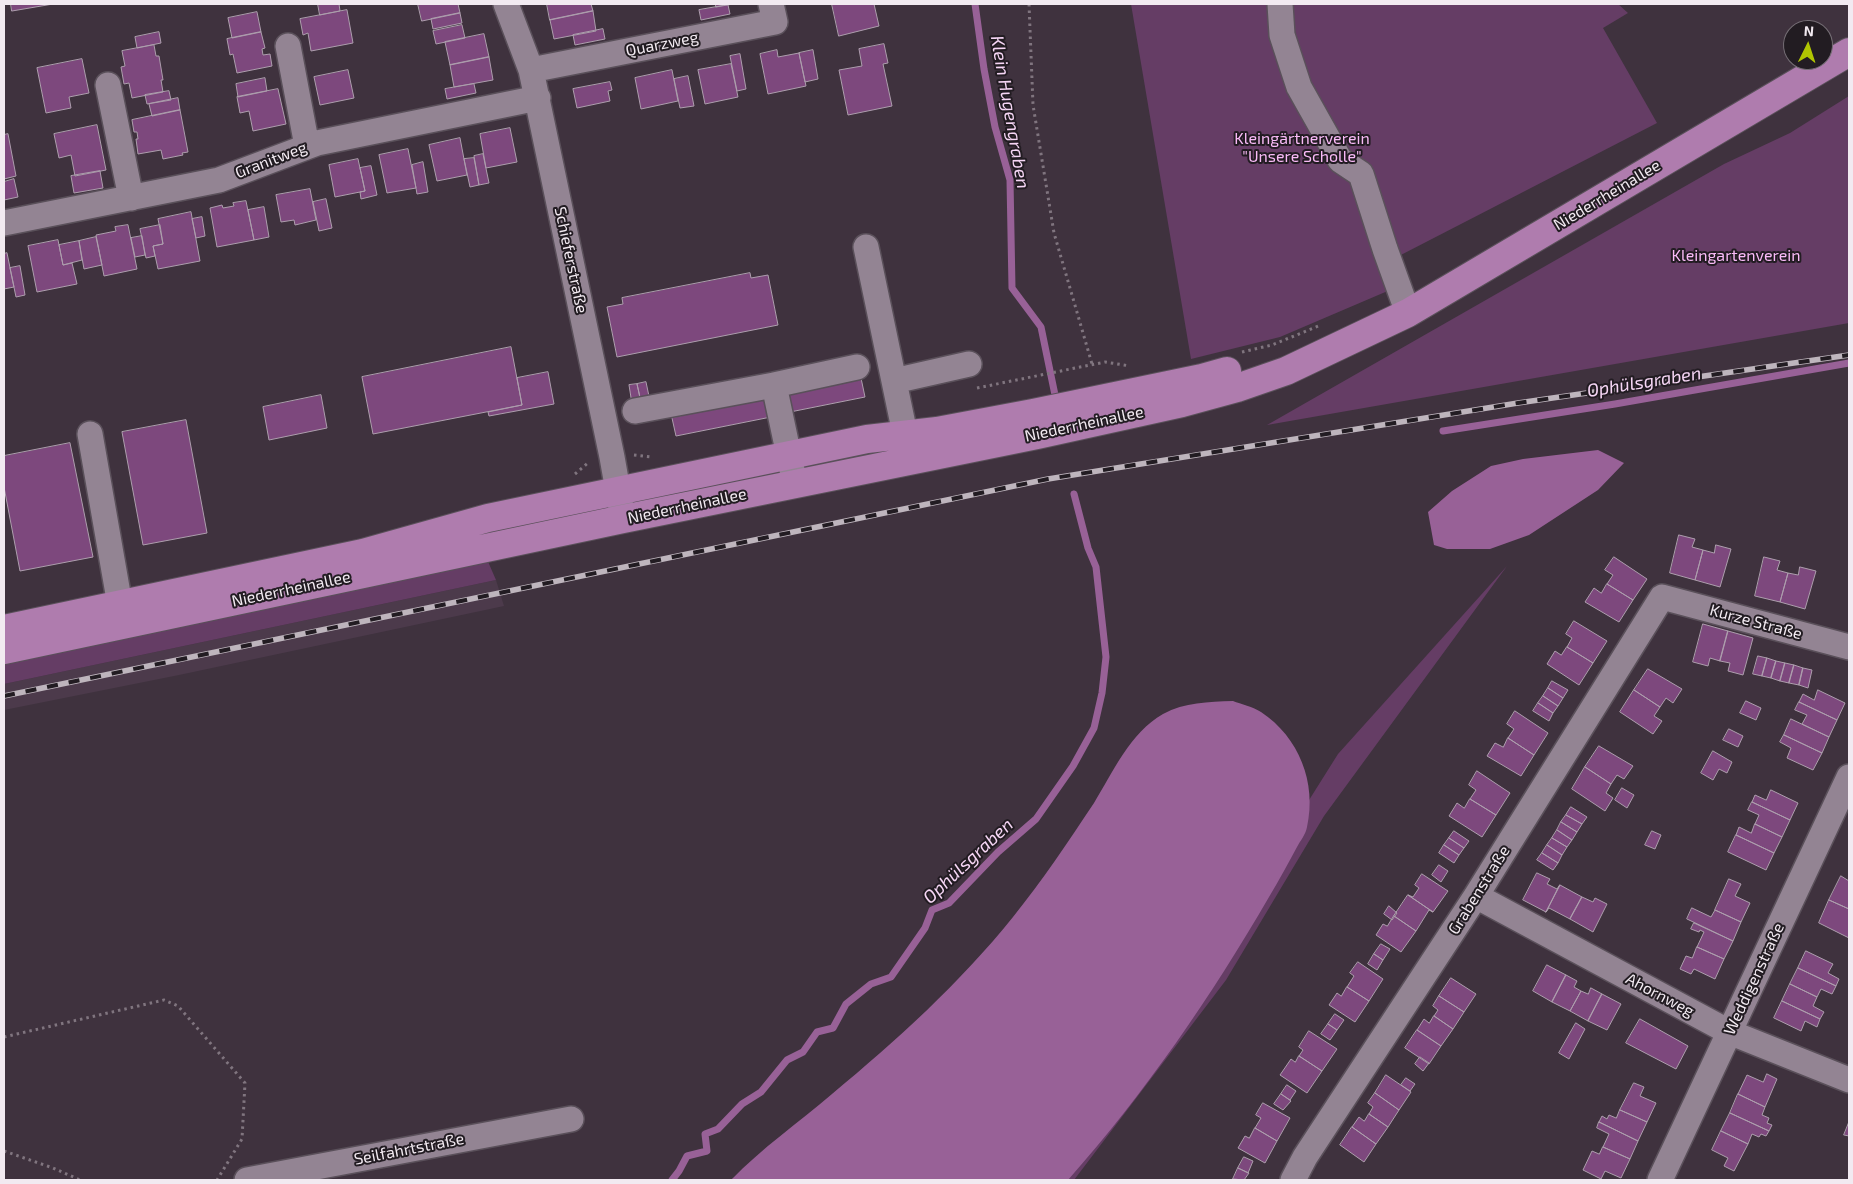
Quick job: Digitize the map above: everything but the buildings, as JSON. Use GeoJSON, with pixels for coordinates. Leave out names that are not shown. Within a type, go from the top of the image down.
{"type":"FeatureCollection","features":[{"type":"Feature","properties":{"kind":"main road","name":"Niederrheinallee"},"geometry":{"type":"LineString","coordinates":[[4,650],[795,484],[908,448],[937,431],[1193,380],[1362,334],[1408,313],[1849,52]]}},
{"type":"Feature","properties":{"kind":"main road","name":"Niederrheinallee"},"geometry":{"type":"LineString","coordinates":[[4,630],[363,553],[488,518],[867,439],[908,448]]}},
{"type":"Feature","properties":{"kind":"street","name":"Schieferstraße"},"geometry":{"type":"LineString","coordinates":[[506,4],[531,70],[538,98],[623,519]]}},
{"type":"Feature","properties":{"kind":"street","name":"Quarzweg"},"geometry":{"type":"LineString","coordinates":[[531,70],[775,22],[771,4]]}},
{"type":"Feature","properties":{"kind":"street"},"geometry":{"type":"LineString","coordinates":[[1280,4],[1282,35],[1299,87],[1340,160],[1361,174],[1408,313]]}},
{"type":"Feature","properties":{"kind":"street"},"geometry":{"type":"LineString","coordinates":[[288,46],[307,146]]}},
{"type":"Feature","properties":{"kind":"street"},"geometry":{"type":"LineString","coordinates":[[108,85],[131,198]]}},
{"type":"Feature","properties":{"kind":"street","name":"Granitweg"},"geometry":{"type":"LineString","coordinates":[[4,223],[219,180],[316,143],[538,98]]}},
{"type":"Feature","properties":{"kind":"street"},"geometry":{"type":"LineString","coordinates":[[866,247],[908,448]]}},
{"type":"Feature","properties":{"kind":"street"},"geometry":{"type":"LineString","coordinates":[[894,381],[969,364]]}},
{"type":"Feature","properties":{"kind":"street"},"geometry":{"type":"LineString","coordinates":[[635,411],[774,385],[857,367]]}},
{"type":"Feature","properties":{"kind":"street"},"geometry":{"type":"LineString","coordinates":[[774,385],[795,484]]}},
{"type":"Feature","properties":{"kind":"street"},"geometry":{"type":"LineString","coordinates":[[90,434],[120,605]]}},
{"type":"Feature","properties":{"kind":"street","name":"Kurze Straße"},"geometry":{"type":"LineString","coordinates":[[1662,597],[1849,646]]}},
{"type":"Feature","properties":{"kind":"street","name":"Grabenstraße"},"geometry":{"type":"LineString","coordinates":[[1293,1180],[1304,1157],[1476,896],[1662,597]]}},
{"type":"Feature","properties":{"kind":"street","name":"Weddigenstraße"},"geometry":{"type":"LineString","coordinates":[[1660,1180],[1849,777]]}},
{"type":"Feature","properties":{"kind":"street","name":"Ahornweg"},"geometry":{"type":"LineString","coordinates":[[1476,896],[1729,1032],[1849,1080]]}},
{"type":"Feature","properties":{"kind":"street","name":"Seilfahrtstraße"},"geometry":{"type":"LineString","coordinates":[[247,1180],[571,1119]]}},
{"type":"Feature","properties":{"kind":"path"},"geometry":{"type":"LineString","coordinates":[[1029,4],[1033,105],[1054,233],[1092,364]]}},
{"type":"Feature","properties":{"kind":"path"},"geometry":{"type":"LineString","coordinates":[[1028,376],[1076,367]]}},
{"type":"Feature","properties":{"kind":"path"},"geometry":{"type":"LineString","coordinates":[[4,1037],[164,1000],[178,1006],[246,1083],[242,1139],[217,1180]]}},
{"type":"Feature","properties":{"kind":"path"},"geometry":{"type":"LineString","coordinates":[[4,1151],[53,1168],[80,1180]]}},
{"type":"Feature","properties":{"kind":"shaded area"},"geometry":{"type":"Polygon","coordinates":[[[1598,450],[1624,463],[1598,490],[1529,535],[1490,549],[1447,549],[1434,545],[1428,512],[1452,491],[1491,466],[1523,459],[1598,450]]]}},
{"type":"Feature","properties":{"kind":"shaded area"},"geometry":{"type":"Polygon","coordinates":[[[496,580],[504,606],[4,710],[4,684],[496,580]]]}},
{"type":"Feature","properties":{"kind":"shaded area"},"geometry":{"type":"Polygon","coordinates":[[[1233,701],[1261,712],[1286,734],[1295,748],[1307,778],[1309,810],[1306,830],[1247,934],[1200,1008],[1124,1113],[1068,1180],[731,1180],[768,1146],[880,1053],[927,1010],[971,965],[1013,917],[1045,875],[1094,803],[1123,754],[1151,722],[1163,714],[1180,707],[1197,703],[1233,701]]]}},
{"type":"Feature","properties":{"kind":"green space","name":"Kleingärtnerverein \"Unsere Scholle\""},"geometry":{"type":"Polygon","coordinates":[[[1131,4],[1618,4],[1628,13],[1603,28],[1657,123],[1395,258],[1390,290],[1280,337],[1191,359],[1131,4]]]}},
{"type":"Feature","properties":{"kind":"green space","name":"Kleingartenverein"},"geometry":{"type":"Polygon","coordinates":[[[1849,96],[1849,323],[1267,425],[1724,164],[1790,133],[1849,96]]]}},
{"type":"Feature","properties":{"kind":"green space"},"geometry":{"type":"Polygon","coordinates":[[[486,557],[496,580],[4,684],[4,657],[486,557]]]}},
{"type":"Feature","properties":{"kind":"green space"},"geometry":{"type":"Polygon","coordinates":[[[1507,566],[1324,816],[1226,980],[1074,1180],[1046,1180],[1199,975],[1338,754],[1507,566]]]}},
{"type":"Feature","properties":{"kind":"waterway","name":"Klein Hugengraben"},"geometry":{"type":"LineString","coordinates":[[975,4],[984,69],[995,127],[1010,180],[1012,288],[1041,327],[1055,395]]}},
{"type":"Feature","properties":{"kind":"waterway","name":"Ophülsgraben"},"geometry":{"type":"LineString","coordinates":[[1443,431],[1615,404],[1849,363]]}},
{"type":"Feature","properties":{"kind":"waterway","name":"Ophülsgraben"},"geometry":{"type":"LineString","coordinates":[[672,1180],[687,1156],[707,1151],[705,1134],[718,1129],[742,1104],[761,1092],[787,1060],[803,1052],[817,1032],[833,1028],[846,1004],[871,984],[891,977],[925,928],[932,910],[949,903],[998,852],[1036,819],[1073,766],[1094,728],[1102,693],[1106,657],[1096,567],[1088,548],[1074,494]]}},
{"type":"Feature","properties":{"kind":"railway"},"geometry":{"type":"LineString","coordinates":[[4,696],[1048,479],[1518,403],[1849,355]]}}]}
